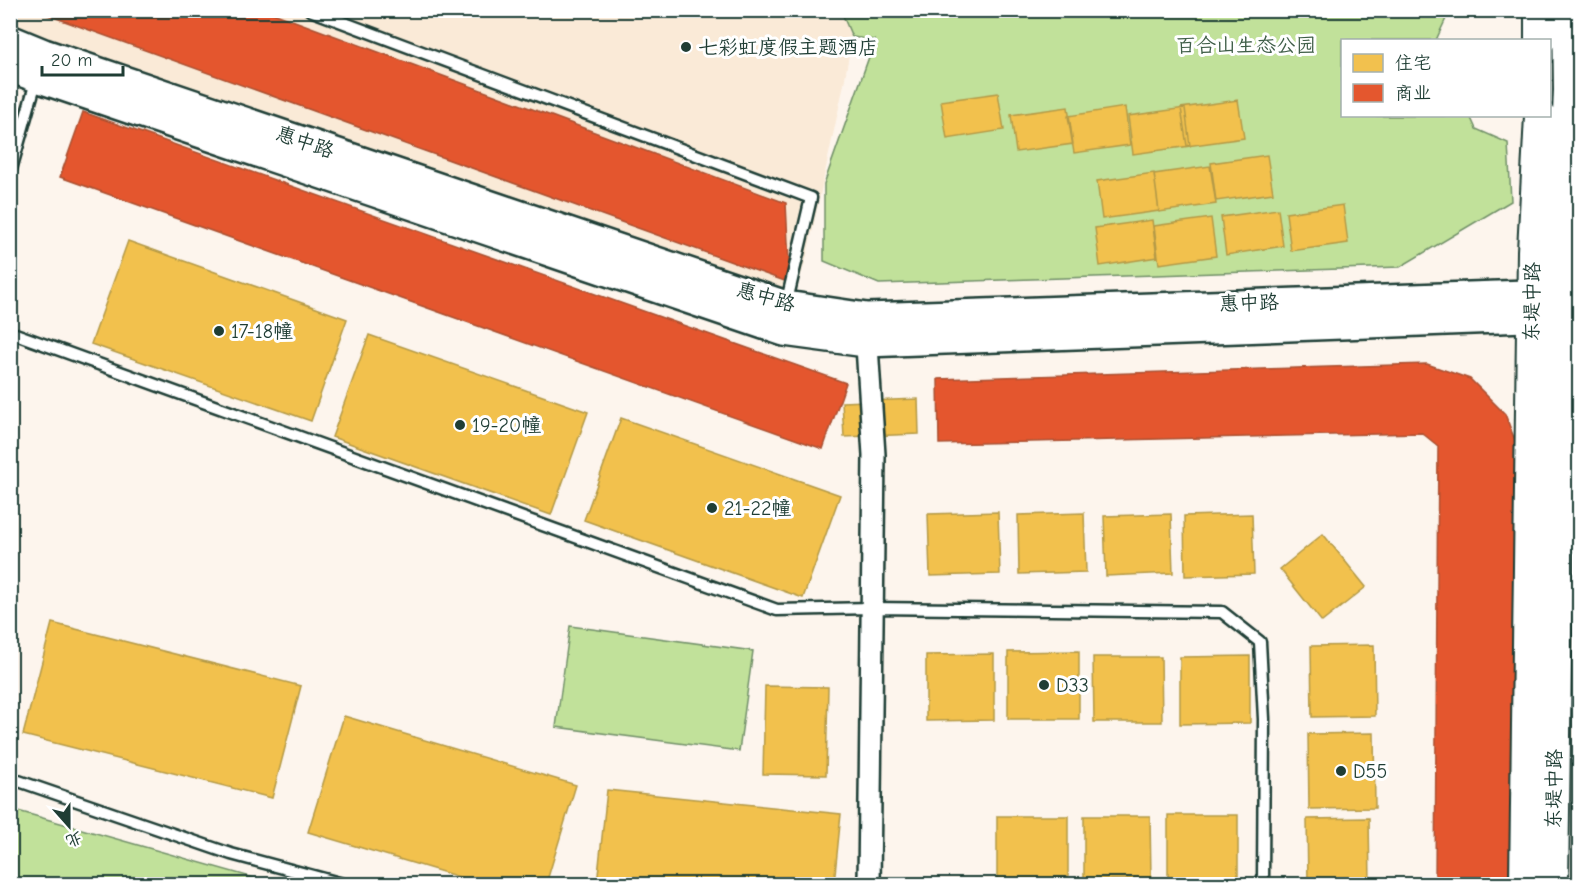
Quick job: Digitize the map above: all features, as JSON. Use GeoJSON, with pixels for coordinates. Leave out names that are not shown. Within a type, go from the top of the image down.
{"type":"FeatureCollection","features":[{"type":"Feature","properties":{"kind":"main road"},"geometry":{"type":"LineString","coordinates":[[1540,10],[1540,39]]}},
{"type":"Feature","properties":{"kind":"main road","name":"东堤中路"},"geometry":{"type":"LineString","coordinates":[[1525,885],[1546,305],[1569,90],[1568,10]]}},
{"type":"Feature","properties":{"kind":"main road","name":"东堤中路"},"geometry":{"type":"LineString","coordinates":[[1540,117],[1546,305],[1553,885]]}},
{"type":"Feature","properties":{"kind":"street","name":"惠中路"},"geometry":{"type":"LineString","coordinates":[[10,39],[40,66],[784,332],[1546,305]]}},
{"type":"Feature","properties":{"kind":"street","name":"惠中路"},"geometry":{"type":"LineString","coordinates":[[10,68],[40,66],[866,330]]}},
{"type":"Feature","properties":{"kind":"street"},"geometry":{"type":"LineString","coordinates":[[866,330],[874,456],[869,885]]}},
{"type":"Feature","properties":{"kind":"lane"},"geometry":{"type":"LineString","coordinates":[[310,10],[811,198],[786,305]]}},
{"type":"Feature","properties":{"kind":"lane"},"geometry":{"type":"LineString","coordinates":[[10,173],[12,158],[40,66]]}},
{"type":"Feature","properties":{"kind":"lane"},"geometry":{"type":"LineString","coordinates":[[10,332],[777,610],[872,608],[1222,612],[1260,642],[1264,719],[1263,885]]}},
{"type":"Feature","properties":{"kind":"lane"},"geometry":{"type":"LineString","coordinates":[[10,778],[231,854],[344,885]]}},
{"type":"Feature","properties":{"kind":"shaded area"},"geometry":{"type":"Polygon","coordinates":[[[11,10],[841,10],[852,37],[807,256],[785,327],[11,38],[11,10]]]}},
{"type":"Feature","properties":{"kind":"green space","name":"百合山生态公园"},"geometry":{"type":"Polygon","coordinates":[[[1450,10],[1436,39],[1341,39],[1341,117],[1470,117],[1476,129],[1508,143],[1511,201],[1400,267],[879,284],[824,261],[824,184],[875,40],[852,37],[841,11],[1450,10]]]}},
{"type":"Feature","properties":{"kind":"green space"},"geometry":{"type":"Polygon","coordinates":[[[570,626],[753,651],[739,751],[556,727],[570,626]]]}},
{"type":"Feature","properties":{"kind":"green space"},"geometry":{"type":"Polygon","coordinates":[[[11,809],[275,884],[11,884],[11,809]]]}},
{"type":"Feature","properties":{"kind":"building: 住宅"},"geometry":{"type":"Polygon","coordinates":[[[998,93],[1004,130],[947,139],[941,101],[998,93]]]}},
{"type":"Feature","properties":{"kind":"building: 住宅"},"geometry":{"type":"Polygon","coordinates":[[[1238,100],[1244,138],[1187,146],[1181,108],[1238,100]]]}},
{"type":"Feature","properties":{"kind":"building: 住宅"},"geometry":{"type":"Polygon","coordinates":[[[1068,107],[1073,144],[1016,152],[1011,115],[1068,107]]]}},
{"type":"Feature","properties":{"kind":"building: 住宅"},"geometry":{"type":"Polygon","coordinates":[[[1125,107],[1130,145],[1074,153],[1068,116],[1125,107]]]}},
{"type":"Feature","properties":{"kind":"building: 住宅"},"geometry":{"type":"Polygon","coordinates":[[[1185,108],[1190,146],[1133,154],[1128,116],[1185,108]]]}},
{"type":"Feature","properties":{"kind":"building: 住宅"},"geometry":{"type":"Polygon","coordinates":[[[1267,155],[1273,193],[1216,201],[1211,163],[1267,155]]]}},
{"type":"Feature","properties":{"kind":"building: 住宅"},"geometry":{"type":"Polygon","coordinates":[[[1210,166],[1216,204],[1159,212],[1154,174],[1210,166]]]}},
{"type":"Feature","properties":{"kind":"building: 住宅"},"geometry":{"type":"Polygon","coordinates":[[[1154,173],[1159,211],[1102,219],[1097,181],[1154,173]]]}},
{"type":"Feature","properties":{"kind":"building: 住宅"},"geometry":{"type":"Polygon","coordinates":[[[1343,205],[1348,243],[1291,251],[1286,213],[1343,205]]]}},
{"type":"Feature","properties":{"kind":"building: 住宅"},"geometry":{"type":"Polygon","coordinates":[[[1278,209],[1283,246],[1226,255],[1221,217],[1278,209]]]}},
{"type":"Feature","properties":{"kind":"building: 住宅"},"geometry":{"type":"Polygon","coordinates":[[[1211,218],[1216,256],[1159,264],[1154,226],[1211,218]]]}},
{"type":"Feature","properties":{"kind":"building: 住宅"},"geometry":{"type":"Polygon","coordinates":[[[1152,220],[1157,257],[1100,266],[1095,228],[1152,220]]]}},
{"type":"Feature","properties":{"kind":"building: 住宅","name":"17-18幢"},"geometry":{"type":"Polygon","coordinates":[[[128,241],[347,319],[311,421],[91,344],[128,241]]]}},
{"type":"Feature","properties":{"kind":"building: 住宅","name":"19-20幢"},"geometry":{"type":"Polygon","coordinates":[[[369,335],[588,412],[551,515],[332,437],[369,335]]]}},
{"type":"Feature","properties":{"kind":"building: 住宅"},"geometry":{"type":"Polygon","coordinates":[[[918,399],[919,434],[844,437],[842,402],[918,399]]]}},
{"type":"Feature","properties":{"kind":"building: 住宅","name":"21-22幢"},"geometry":{"type":"Polygon","coordinates":[[[621,418],[840,495],[803,598],[584,520],[621,418]]]}},
{"type":"Feature","properties":{"kind":"building: 住宅"},"geometry":{"type":"Polygon","coordinates":[[[998,512],[1000,574],[930,576],[928,514],[998,512]]]}},
{"type":"Feature","properties":{"kind":"building: 住宅"},"geometry":{"type":"Polygon","coordinates":[[[1084,513],[1086,572],[1019,574],[1018,515],[1084,513]]]}},
{"type":"Feature","properties":{"kind":"building: 住宅"},"geometry":{"type":"Polygon","coordinates":[[[1171,514],[1173,573],[1106,576],[1104,516],[1171,514]]]}},
{"type":"Feature","properties":{"kind":"building: 住宅"},"geometry":{"type":"Polygon","coordinates":[[[1252,514],[1254,574],[1185,576],[1184,516],[1252,514]]]}},
{"type":"Feature","properties":{"kind":"building: 住宅"},"geometry":{"type":"Polygon","coordinates":[[[1323,534],[1366,587],[1322,622],[1280,569],[1323,534]]]}},
{"type":"Feature","properties":{"kind":"building: 住宅"},"geometry":{"type":"Polygon","coordinates":[[[52,623],[301,686],[272,798],[23,735],[52,623]]]}},
{"type":"Feature","properties":{"kind":"building: 住宅"},"geometry":{"type":"Polygon","coordinates":[[[1374,645],[1375,716],[1312,717],[1311,646],[1374,645]]]}},
{"type":"Feature","properties":{"kind":"building: 住宅","name":"D33"},"geometry":{"type":"Polygon","coordinates":[[[1079,651],[1079,719],[1008,719],[1008,652],[1079,651]]]}},
{"type":"Feature","properties":{"kind":"building: 住宅"},"geometry":{"type":"Polygon","coordinates":[[[994,654],[994,720],[926,721],[926,655],[994,654]]]}},
{"type":"Feature","properties":{"kind":"building: 住宅"},"geometry":{"type":"Polygon","coordinates":[[[1250,656],[1250,723],[1180,724],[1180,657],[1250,656]]]}},
{"type":"Feature","properties":{"kind":"building: 住宅"},"geometry":{"type":"Polygon","coordinates":[[[1093,657],[1161,657],[1162,722],[1094,722],[1093,657]]]}},
{"type":"Feature","properties":{"kind":"building: 住宅"},"geometry":{"type":"Polygon","coordinates":[[[765,686],[828,687],[826,775],[763,774],[765,686]]]}},
{"type":"Feature","properties":{"kind":"building: 住宅"},"geometry":{"type":"Polygon","coordinates":[[[344,716],[576,785],[546,884],[483,884],[308,832],[344,716]]]}},
{"type":"Feature","properties":{"kind":"building: 住宅","name":"D55"},"geometry":{"type":"Polygon","coordinates":[[[1374,733],[1375,808],[1309,809],[1308,734],[1374,733]]]}},
{"type":"Feature","properties":{"kind":"building: 住宅"},"geometry":{"type":"Polygon","coordinates":[[[607,790],[841,814],[834,884],[597,884],[607,790]]]}},
{"type":"Feature","properties":{"kind":"building: 住宅"},"geometry":{"type":"Polygon","coordinates":[[[1168,815],[1238,815],[1238,882],[1168,882],[1168,815]]]}},
{"type":"Feature","properties":{"kind":"building: 住宅"},"geometry":{"type":"Polygon","coordinates":[[[997,816],[1068,816],[1068,883],[997,883],[997,816]]]}},
{"type":"Feature","properties":{"kind":"building: 住宅"},"geometry":{"type":"Polygon","coordinates":[[[1084,816],[1150,816],[1151,879],[1084,880],[1084,816]]]}},
{"type":"Feature","properties":{"kind":"building: 住宅"},"geometry":{"type":"Polygon","coordinates":[[[1369,818],[1370,884],[1308,884],[1307,819],[1369,818]]]}},
{"type":"Feature","properties":{"kind":"building: 商业"},"geometry":{"type":"Polygon","coordinates":[[[34,10],[265,10],[786,203],[790,283],[34,10]]]}},
{"type":"Feature","properties":{"kind":"building: 商业"},"geometry":{"type":"Polygon","coordinates":[[[83,112],[846,383],[823,449],[60,177],[83,112]]]}},
{"type":"Feature","properties":{"kind":"building: 商业"},"geometry":{"type":"Polygon","coordinates":[[[1427,364],[1470,379],[1505,414],[1517,446],[1511,884],[1435,884],[1438,446],[1422,433],[939,444],[938,379],[1427,364]]]}},
{"type":"Feature","properties":{"kind":"place","name":"七彩虹度假主题酒店"},"geometry":{"type":"Point","coordinates":[686,47]}},
{"type":"Feature","properties":{"kind":"place","name":"17-18幢"},"geometry":{"type":"Point","coordinates":[219,331]}},
{"type":"Feature","properties":{"kind":"place","name":"19-20幢"},"geometry":{"type":"Point","coordinates":[460,425]}},
{"type":"Feature","properties":{"kind":"place","name":"21-22幢"},"geometry":{"type":"Point","coordinates":[712,508]}},
{"type":"Feature","properties":{"kind":"place","name":"D33"},"geometry":{"type":"Point","coordinates":[1044,685]}},
{"type":"Feature","properties":{"kind":"place","name":"D55"},"geometry":{"type":"Point","coordinates":[1341,771]}}]}
